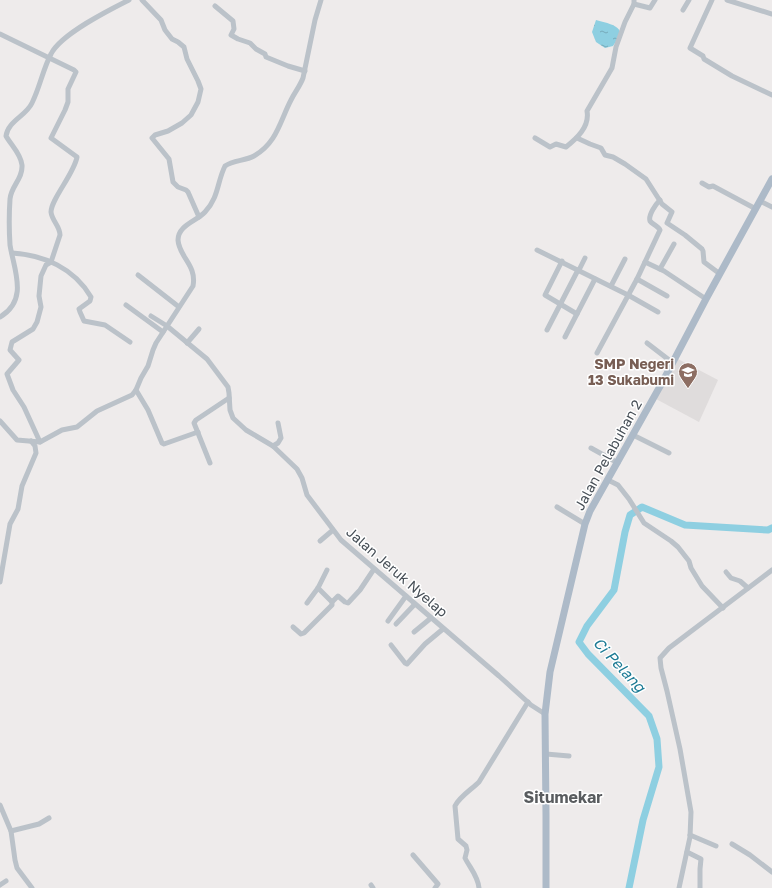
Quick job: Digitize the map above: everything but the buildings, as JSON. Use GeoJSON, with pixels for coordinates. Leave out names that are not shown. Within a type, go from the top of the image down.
{"type":"FeatureCollection","features":[{"type":"Feature","properties":{"kind":"main road","name":"Jalan Pelabuhan 2"},"geometry":{"type":"LineString","coordinates":[[546,888],[545,714],[550,672],[585,524],[590,511],[673,363],[706,299],[772,179]]}},
{"type":"Feature","properties":{"kind":"street"},"geometry":{"type":"LineString","coordinates":[[0,317],[8,311],[16,298],[18,287],[10,231],[10,195],[21,176],[22,166],[18,154],[6,136],[6,133],[9,126],[25,112],[32,103],[49,58],[56,47],[71,34],[129,0]]}},
{"type":"Feature","properties":{"kind":"street"},"geometry":{"type":"LineString","coordinates":[[142,0],[161,20],[165,30],[172,39],[184,47],[187,59],[200,85],[200,97],[196,108],[191,115],[182,124],[168,131],[155,135],[152,138],[169,159],[173,182],[188,192],[199,217]]}},
{"type":"Feature","properties":{"kind":"street"},"geometry":{"type":"LineString","coordinates":[[0,421],[17,440],[40,442],[62,430],[77,427],[97,411],[129,396],[136,390],[149,364],[153,350],[166,326],[192,289],[194,279],[192,269],[180,248],[178,242],[179,236],[183,228],[199,217],[214,200],[225,166],[254,156],[272,141],[292,99],[300,87],[321,0]]}},
{"type":"Feature","properties":{"kind":"street"},"geometry":{"type":"LineString","coordinates":[[535,138],[550,147],[556,144],[566,147],[577,138],[583,131],[588,116],[587,111],[612,68],[616,47],[634,2],[650,8],[655,0]]}},
{"type":"Feature","properties":{"kind":"street"},"geometry":{"type":"LineString","coordinates":[[683,10],[689,0]]}},
{"type":"Feature","properties":{"kind":"street"},"geometry":{"type":"LineString","coordinates":[[712,0],[690,48],[704,56],[704,59],[719,69],[772,95]]}},
{"type":"Feature","properties":{"kind":"street"},"geometry":{"type":"LineString","coordinates":[[727,0],[772,14]]}},
{"type":"Feature","properties":{"kind":"street"},"geometry":{"type":"LineString","coordinates":[[215,6],[233,21],[234,29],[231,35],[252,44],[256,49],[265,54],[266,57],[305,71]]}},
{"type":"Feature","properties":{"kind":"street"},"geometry":{"type":"LineString","coordinates":[[0,34],[76,72],[67,92],[67,106],[51,139],[76,156],[77,159],[52,209],[52,217],[60,231],[58,244],[51,262],[46,265],[41,276],[38,296],[41,307],[37,322],[33,329],[12,342],[10,350],[19,360],[7,374],[13,390],[24,407],[40,442]]}},
{"type":"Feature","properties":{"kind":"street"},"geometry":{"type":"LineString","coordinates":[[577,138],[600,148],[605,155],[613,157],[625,164],[646,179],[660,200],[672,213],[666,223],[685,235],[702,249],[704,262],[720,274]]}},
{"type":"Feature","properties":{"kind":"street"},"geometry":{"type":"LineString","coordinates":[[702,183],[709,187],[713,186],[756,209]]}},
{"type":"Feature","properties":{"kind":"street"},"geometry":{"type":"LineString","coordinates":[[597,353],[637,279],[660,230],[659,227],[650,219],[654,205],[660,200]]}},
{"type":"Feature","properties":{"kind":"street"},"geometry":{"type":"LineString","coordinates":[[760,201],[772,207]]}},
{"type":"Feature","properties":{"kind":"street"},"geometry":{"type":"LineString","coordinates":[[660,269],[674,244]]}},
{"type":"Feature","properties":{"kind":"street"},"geometry":{"type":"LineString","coordinates":[[537,250],[611,286],[658,312]]}},
{"type":"Feature","properties":{"kind":"street"},"geometry":{"type":"LineString","coordinates":[[12,253],[23,253],[44,258],[68,271],[85,287],[92,297],[90,301],[79,309],[84,321],[107,326],[130,342]]}},
{"type":"Feature","properties":{"kind":"street"},"geometry":{"type":"LineString","coordinates":[[547,330],[585,258]]}},
{"type":"Feature","properties":{"kind":"street"},"geometry":{"type":"LineString","coordinates":[[611,286],[625,259]]}},
{"type":"Feature","properties":{"kind":"street"},"geometry":{"type":"LineString","coordinates":[[562,261],[545,294],[548,298],[577,314]]}},
{"type":"Feature","properties":{"kind":"street"},"geometry":{"type":"LineString","coordinates":[[645,262],[660,269],[706,299]]}},
{"type":"Feature","properties":{"kind":"street"},"geometry":{"type":"LineString","coordinates":[[138,275],[179,307]]}},
{"type":"Feature","properties":{"kind":"street"},"geometry":{"type":"LineString","coordinates":[[565,337],[595,279]]}},
{"type":"Feature","properties":{"kind":"street"},"geometry":{"type":"LineString","coordinates":[[637,279],[667,296]]}},
{"type":"Feature","properties":{"kind":"street"},"geometry":{"type":"LineString","coordinates":[[126,305],[163,332]]}},
{"type":"Feature","properties":{"kind":"street","name":"Jalan Jeruk Nyelap"},"geometry":{"type":"LineString","coordinates":[[150,316],[166,326],[202,354],[226,384],[229,390],[230,410],[235,421],[246,430],[273,446],[297,469],[302,478],[307,495],[344,543],[528,702],[545,714]]}},
{"type":"Feature","properties":{"kind":"street"},"geometry":{"type":"LineString","coordinates":[[188,343],[199,329]]}},
{"type":"Feature","properties":{"kind":"street"},"geometry":{"type":"LineString","coordinates":[[647,343],[673,363]]}},
{"type":"Feature","properties":{"kind":"street"},"geometry":{"type":"LineString","coordinates":[[136,390],[148,410],[162,443],[164,444],[198,432]]}},
{"type":"Feature","properties":{"kind":"street"},"geometry":{"type":"LineString","coordinates":[[210,464],[194,422],[229,398]]}},
{"type":"Feature","properties":{"kind":"street"},"geometry":{"type":"LineString","coordinates":[[273,446],[278,443],[281,438],[278,423]]}},
{"type":"Feature","properties":{"kind":"street"},"geometry":{"type":"LineString","coordinates":[[633,435],[669,453]]}},
{"type":"Feature","properties":{"kind":"street"},"geometry":{"type":"LineString","coordinates":[[0,582],[10,524],[18,509],[22,486],[36,453],[35,446],[31,441]]}},
{"type":"Feature","properties":{"kind":"street"},"geometry":{"type":"LineString","coordinates":[[591,448],[618,463]]}},
{"type":"Feature","properties":{"kind":"street"},"geometry":{"type":"LineString","coordinates":[[608,480],[618,485],[646,525],[678,547],[689,561],[691,569],[702,586],[723,608]]}},
{"type":"Feature","properties":{"kind":"street"},"geometry":{"type":"LineString","coordinates":[[556,507],[585,524]]}},
{"type":"Feature","properties":{"kind":"street"},"geometry":{"type":"LineString","coordinates":[[320,541],[333,530]]}},
{"type":"Feature","properties":{"kind":"street"},"geometry":{"type":"LineString","coordinates":[[293,627],[302,634],[328,610],[333,604],[332,602],[338,596],[344,602],[348,603],[360,590],[374,569]]}},
{"type":"Feature","properties":{"kind":"street"},"geometry":{"type":"LineString","coordinates":[[307,603],[318,588],[327,570]]}},
{"type":"Feature","properties":{"kind":"street"},"geometry":{"type":"LineString","coordinates":[[679,888],[690,835],[691,812],[674,719],[660,660],[669,648],[772,570]]}},
{"type":"Feature","properties":{"kind":"street"},"geometry":{"type":"LineString","coordinates":[[726,572],[731,578],[740,581],[748,588]]}},
{"type":"Feature","properties":{"kind":"street"},"geometry":{"type":"LineString","coordinates":[[318,588],[332,602]]}},
{"type":"Feature","properties":{"kind":"street"},"geometry":{"type":"LineString","coordinates":[[388,621],[406,596]]}},
{"type":"Feature","properties":{"kind":"street"},"geometry":{"type":"LineString","coordinates":[[396,624],[415,604]]}},
{"type":"Feature","properties":{"kind":"street"},"geometry":{"type":"LineString","coordinates":[[414,632],[431,618]]}},
{"type":"Feature","properties":{"kind":"street"},"geometry":{"type":"LineString","coordinates":[[391,646],[407,664],[425,644],[443,629]]}},
{"type":"Feature","properties":{"kind":"street"},"geometry":{"type":"LineString","coordinates":[[479,888],[474,872],[465,858],[467,848],[458,839],[455,806],[460,799],[472,790],[479,782],[528,702]]}},
{"type":"Feature","properties":{"kind":"street"},"geometry":{"type":"LineString","coordinates":[[546,754],[569,756]]}},
{"type":"Feature","properties":{"kind":"street"},"geometry":{"type":"LineString","coordinates":[[0,805],[11,831],[17,868],[32,888]]}},
{"type":"Feature","properties":{"kind":"street"},"geometry":{"type":"LineString","coordinates":[[11,831],[39,824],[48,818]]}},
{"type":"Feature","properties":{"kind":"street"},"geometry":{"type":"LineString","coordinates":[[690,835],[716,846]]}},
{"type":"Feature","properties":{"kind":"street"},"geometry":{"type":"LineString","coordinates":[[732,844],[750,855],[772,872]]}},
{"type":"Feature","properties":{"kind":"street"},"geometry":{"type":"LineString","coordinates":[[687,852],[701,859],[700,888]]}},
{"type":"Feature","properties":{"kind":"street"},"geometry":{"type":"LineString","coordinates":[[413,854],[438,884],[435,888]]}},
{"type":"Feature","properties":{"kind":"street"},"geometry":{"type":"LineString","coordinates":[[0,885],[6,881]]}},
{"type":"Feature","properties":{"kind":"shaded area","name":"SMP Negeri 13 Sukabumi"},"geometry":{"type":"Polygon","coordinates":[[[678,359],[718,380],[699,422],[656,399],[678,359]]]}},
{"type":"Feature","properties":{"kind":"water"},"geometry":{"type":"Polygon","coordinates":[[[596,20],[611,24],[620,31],[621,34],[613,46],[605,48],[596,42],[592,32],[596,20]]]}},
{"type":"Feature","properties":{"kind":"waterway","name":"Ci Pelang"},"geometry":{"type":"LineString","coordinates":[[629,888],[643,820],[659,767],[657,739],[649,716],[588,654],[579,642],[587,626],[614,590],[625,532],[630,515],[642,507],[685,525],[768,530],[772,528]]}},
{"type":"Feature","properties":{"kind":"place","name":"SMP Negeri 13 Sukabumi"},"geometry":{"type":"Point","coordinates":[688,389]}},
{"type":"Feature","properties":{"kind":"district","name":"Situmekar"},"geometry":{"type":"Point","coordinates":[563,797]}}]}
